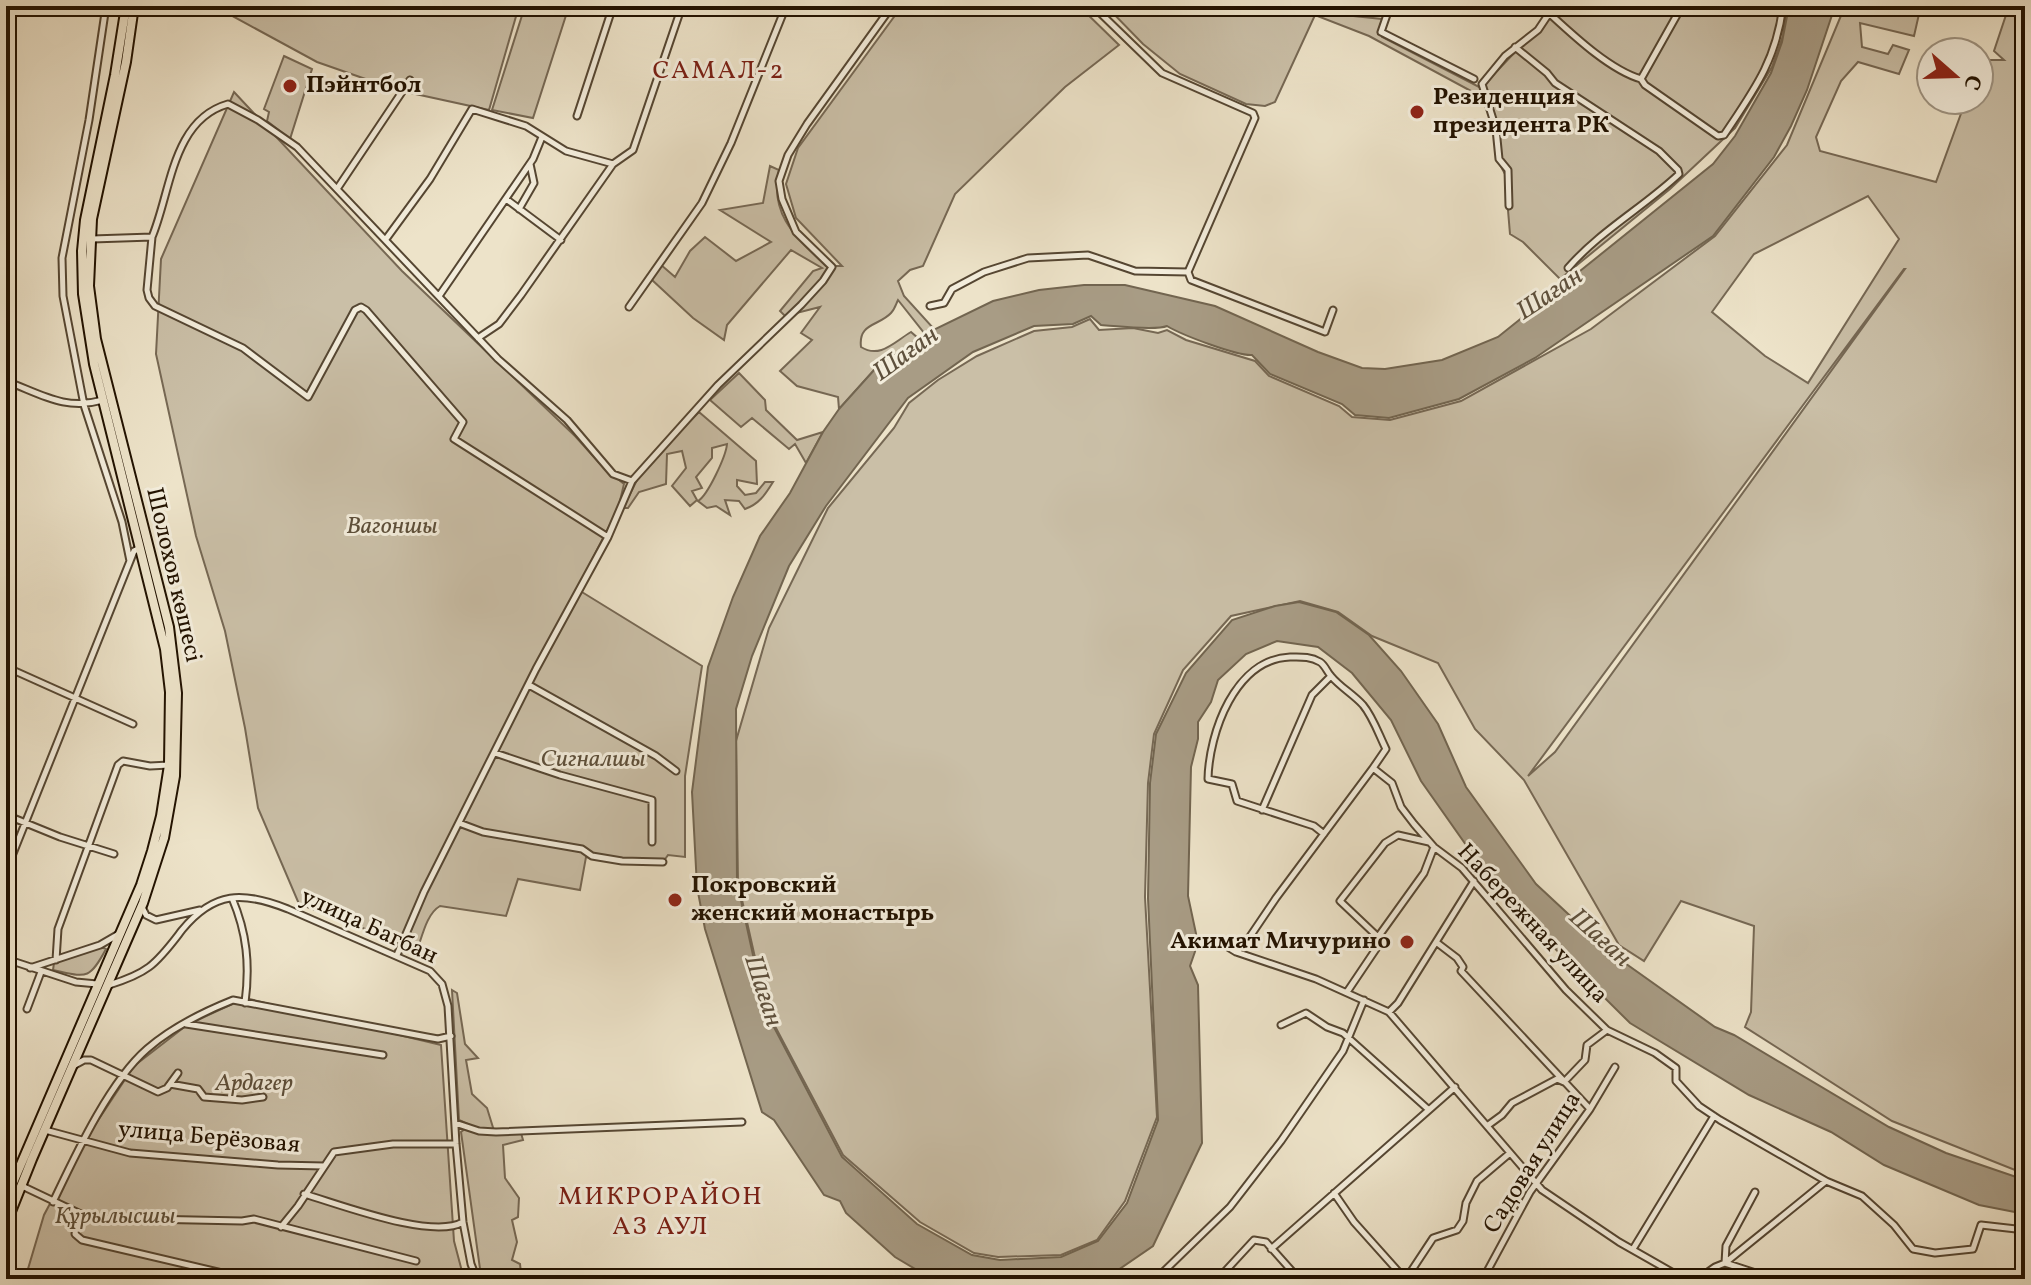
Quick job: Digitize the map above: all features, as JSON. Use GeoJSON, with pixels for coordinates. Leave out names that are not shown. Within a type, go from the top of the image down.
{"type":"FeatureCollection","features":[{"type":"Feature","properties":{"kind":"highway","name":"Шолохов көшесі"},"geometry":{"type":"LineString","coordinates":[[97,984],[141,885],[161,816],[169,765],[170,692],[165,649],[107,399],[92,311],[90,239],[98,171],[126,6]]}},
{"type":"Feature","properties":{"kind":"highway","name":"Шолохов көшесі"},"geometry":{"type":"LineString","coordinates":[[6,1224],[142,906],[170,813],[177,748],[177,689],[169,627],[89,336],[81,274],[85,220],[126,62],[134,6]]}},
{"type":"Feature","properties":{"kind":"highway"},"geometry":{"type":"LineString","coordinates":[[6,1199],[97,984],[109,985]]}},
{"type":"Feature","properties":{"kind":"street"},"geometry":{"type":"LineString","coordinates":[[106,6],[62,258],[63,296],[84,405],[122,522],[130,561]]}},
{"type":"Feature","properties":{"kind":"street"},"geometry":{"type":"LineString","coordinates":[[577,116],[613,6]]}},
{"type":"Feature","properties":{"kind":"street"},"geometry":{"type":"LineString","coordinates":[[478,338],[499,324],[613,164],[633,150],[682,6]]}},
{"type":"Feature","properties":{"kind":"street"},"geometry":{"type":"LineString","coordinates":[[629,307],[702,203],[731,143],[786,6]]}},
{"type":"Feature","properties":{"kind":"street"},"geometry":{"type":"LineString","coordinates":[[397,955],[424,892],[608,537],[632,481],[718,385],[801,305],[832,267],[796,232],[784,208],[779,181],[788,155],[807,124],[892,6]]}},
{"type":"Feature","properties":{"kind":"street"},"geometry":{"type":"LineString","coordinates":[[1093,6],[1162,73],[1253,113],[1255,118],[1188,272],[1191,280],[1325,332],[1333,310]]}},
{"type":"Feature","properties":{"kind":"street"},"geometry":{"type":"LineString","coordinates":[[1390,6],[1381,32],[1474,79]]}},
{"type":"Feature","properties":{"kind":"street"},"geometry":{"type":"LineString","coordinates":[[1509,206],[1508,170],[1499,159],[1496,129],[1482,84],[1515,47],[1538,30],[1554,6]]}},
{"type":"Feature","properties":{"kind":"street"},"geometry":{"type":"LineString","coordinates":[[1641,79],[1682,6]]}},
{"type":"Feature","properties":{"kind":"street"},"geometry":{"type":"LineString","coordinates":[[1550,14],[1591,51],[1641,79],[1645,85],[1718,136],[1724,135],[1761,80],[1781,30],[1783,6]]}},
{"type":"Feature","properties":{"kind":"street"},"geometry":{"type":"LineString","coordinates":[[1515,47],[1555,83],[1659,151],[1679,174],[1568,268]]}},
{"type":"Feature","properties":{"kind":"street"},"geometry":{"type":"LineString","coordinates":[[337,189],[410,80]]}},
{"type":"Feature","properties":{"kind":"street"},"geometry":{"type":"LineString","coordinates":[[608,537],[454,439],[463,422],[361,307],[355,310],[308,397],[243,348],[155,306],[147,290],[152,237],[170,172],[197,123],[210,111],[228,104],[297,147],[478,338],[518,378],[558,411],[613,474],[632,481]]}},
{"type":"Feature","properties":{"kind":"street"},"geometry":{"type":"LineString","coordinates":[[386,239],[438,167],[472,109],[526,126],[566,151],[613,164]]}},
{"type":"Feature","properties":{"kind":"street"},"geometry":{"type":"LineString","coordinates":[[439,296],[530,164],[542,137]]}},
{"type":"Feature","properties":{"kind":"street"},"geometry":{"type":"LineString","coordinates":[[519,209],[534,183],[530,164]]}},
{"type":"Feature","properties":{"kind":"street"},"geometry":{"type":"LineString","coordinates":[[79,169],[98,171]]}},
{"type":"Feature","properties":{"kind":"street"},"geometry":{"type":"LineString","coordinates":[[506,199],[561,240]]}},
{"type":"Feature","properties":{"kind":"street"},"geometry":{"type":"LineString","coordinates":[[90,239],[152,237]]}},
{"type":"Feature","properties":{"kind":"street"},"geometry":{"type":"LineString","coordinates":[[930,306],[944,303],[952,289],[984,272],[1028,258],[1088,255],[1135,271],[1188,272]]}},
{"type":"Feature","properties":{"kind":"street"},"geometry":{"type":"LineString","coordinates":[[6,381],[66,404],[84,405],[107,399]]}},
{"type":"Feature","properties":{"kind":"street"},"geometry":{"type":"LineString","coordinates":[[6,871],[134,551],[141,548]]}},
{"type":"Feature","properties":{"kind":"street"},"geometry":{"type":"LineString","coordinates":[[1236,952],[1249,938],[1386,749],[1365,708],[1319,661],[1301,656],[1268,661],[1244,679],[1228,705],[1211,750],[1208,779],[1232,784],[1237,801],[1314,826],[1324,834]]}},
{"type":"Feature","properties":{"kind":"street"},"geometry":{"type":"LineString","coordinates":[[6,682],[8,668],[133,724]]}},
{"type":"Feature","properties":{"kind":"street"},"geometry":{"type":"LineString","coordinates":[[1262,810],[1312,695],[1331,676]]}},
{"type":"Feature","properties":{"kind":"street"},"geometry":{"type":"LineString","coordinates":[[529,685],[656,756],[676,771]]}},
{"type":"Feature","properties":{"kind":"street"},"geometry":{"type":"LineString","coordinates":[[495,753],[560,775],[652,800],[652,842]]}},
{"type":"Feature","properties":{"kind":"street"},"geometry":{"type":"LineString","coordinates":[[56,960],[58,929],[118,765],[123,761],[150,766],[169,765]]}},
{"type":"Feature","properties":{"kind":"street","name":"Набережная улица"},"geometry":{"type":"LineString","coordinates":[[1373,768],[1392,783],[1401,807],[1432,844],[1474,881],[1566,990],[1607,1030],[1655,1053],[1676,1068],[1676,1081],[1699,1106],[1826,1181],[1862,1196],[1894,1225],[1913,1249],[1935,1253],[1973,1249],[1981,1225],[2025,1230]]}},
{"type":"Feature","properties":{"kind":"street"},"geometry":{"type":"LineString","coordinates":[[6,815],[90,848],[114,854]]}},
{"type":"Feature","properties":{"kind":"street"},"geometry":{"type":"LineString","coordinates":[[459,823],[483,832],[582,849],[592,856],[622,861],[663,862]]}},
{"type":"Feature","properties":{"kind":"street"},"geometry":{"type":"LineString","coordinates":[[1347,992],[1380,943],[1378,937],[1340,901],[1385,843],[1398,835],[1432,844],[1424,873],[1378,937]]}},
{"type":"Feature","properties":{"kind":"street"},"geometry":{"type":"LineString","coordinates":[[1389,1012],[1398,1003],[1474,881]]}},
{"type":"Feature","properties":{"kind":"street","name":"улица Багбан"},"geometry":{"type":"LineString","coordinates":[[109,985],[149,968],[202,909],[218,901],[242,896],[265,900],[397,955],[438,978],[447,997],[451,1036],[463,1222],[477,1279]]}},
{"type":"Feature","properties":{"kind":"street"},"geometry":{"type":"LineString","coordinates":[[232,898],[240,917],[249,959],[245,1003]]}},
{"type":"Feature","properties":{"kind":"street"},"geometry":{"type":"LineString","coordinates":[[142,906],[146,915],[156,920],[202,909]]}},
{"type":"Feature","properties":{"kind":"street"},"geometry":{"type":"LineString","coordinates":[[30,968],[100,945],[121,933]]}},
{"type":"Feature","properties":{"kind":"street"},"geometry":{"type":"LineString","coordinates":[[1436,942],[1457,958],[1463,967],[1461,971],[1590,1109]]}},
{"type":"Feature","properties":{"kind":"street"},"geometry":{"type":"LineString","coordinates":[[1223,944],[1236,952],[1347,992],[1389,1012],[1536,1184],[1684,1279]]}},
{"type":"Feature","properties":{"kind":"street"},"geometry":{"type":"LineString","coordinates":[[6,959],[76,982],[97,984]]}},
{"type":"Feature","properties":{"kind":"street"},"geometry":{"type":"LineString","coordinates":[[27,1009],[41,972]]}},
{"type":"Feature","properties":{"kind":"street"},"geometry":{"type":"LineString","coordinates":[[53,1202],[83,1140],[144,1052],[163,1036],[233,1000],[438,1039],[451,1036]]}},
{"type":"Feature","properties":{"kind":"street"},"geometry":{"type":"LineString","coordinates":[[1156,1279],[1230,1207],[1286,1135],[1343,1051],[1364,1000]]}},
{"type":"Feature","properties":{"kind":"street"},"geometry":{"type":"LineString","coordinates":[[1281,1025],[1306,1013],[1343,1033],[1429,1110]]}},
{"type":"Feature","properties":{"kind":"street"},"geometry":{"type":"LineString","coordinates":[[185,1024],[383,1055]]}},
{"type":"Feature","properties":{"kind":"street"},"geometry":{"type":"LineString","coordinates":[[1564,1082],[1585,1060],[1587,1045],[1607,1030]]}},
{"type":"Feature","properties":{"kind":"street"},"geometry":{"type":"LineString","coordinates":[[73,1066],[91,1060],[158,1092],[167,1088],[178,1073]]}},
{"type":"Feature","properties":{"kind":"street","name":"Садовая улица"},"geometry":{"type":"LineString","coordinates":[[1483,1279],[1536,1184],[1590,1109],[1615,1067]]}},
{"type":"Feature","properties":{"kind":"street"},"geometry":{"type":"LineString","coordinates":[[1487,1126],[1526,1094],[1557,1079],[1564,1082]]}},
{"type":"Feature","properties":{"kind":"street"},"geometry":{"type":"LineString","coordinates":[[170,1084],[198,1089],[204,1097],[242,1100],[263,1097]]}},
{"type":"Feature","properties":{"kind":"street"},"geometry":{"type":"LineString","coordinates":[[1271,1249],[1455,1087]]}},
{"type":"Feature","properties":{"kind":"street"},"geometry":{"type":"LineString","coordinates":[[1633,1249],[1714,1116]]}},
{"type":"Feature","properties":{"kind":"street"},"geometry":{"type":"LineString","coordinates":[[455,1123],[470,1129],[496,1132],[742,1122]]}},
{"type":"Feature","properties":{"kind":"street","name":"улица Берёзовая"},"geometry":{"type":"LineString","coordinates":[[45,1130],[130,1153],[324,1166]]}},
{"type":"Feature","properties":{"kind":"street"},"geometry":{"type":"LineString","coordinates":[[281,1227],[334,1152],[393,1144],[456,1144]]}},
{"type":"Feature","properties":{"kind":"street"},"geometry":{"type":"LineString","coordinates":[[1334,1193],[1354,1222],[1405,1279],[1433,1238],[1457,1230],[1477,1181],[1510,1153]]}},
{"type":"Feature","properties":{"kind":"street"},"geometry":{"type":"LineString","coordinates":[[1698,1279],[1725,1263],[1826,1181]]}},
{"type":"Feature","properties":{"kind":"street"},"geometry":{"type":"LineString","coordinates":[[21,1185],[78,1213],[97,1218],[254,1219],[416,1261]]}},
{"type":"Feature","properties":{"kind":"street"},"geometry":{"type":"LineString","coordinates":[[1725,1263],[1726,1246],[1755,1192]]}},
{"type":"Feature","properties":{"kind":"street"},"geometry":{"type":"LineString","coordinates":[[304,1194],[412,1225],[437,1229],[463,1222]]}},
{"type":"Feature","properties":{"kind":"street"},"geometry":{"type":"LineString","coordinates":[[78,1213],[75,1234],[82,1240],[248,1279]]}},
{"type":"Feature","properties":{"kind":"street"},"geometry":{"type":"LineString","coordinates":[[1218,1279],[1254,1240],[1266,1242],[1299,1279]]}},
{"type":"Feature","properties":{"kind":"street"},"geometry":{"type":"LineString","coordinates":[[1725,1263],[1774,1279]]}},
{"type":"Feature","properties":{"kind":"green space"},"geometry":{"type":"Polygon","coordinates":[[[227,6],[519,6],[489,110],[397,90],[317,62],[225,12],[227,6]]]}},
{"type":"Feature","properties":{"kind":"green space"},"geometry":{"type":"Polygon","coordinates":[[[525,6],[569,6],[533,118],[492,110],[525,6]]]}},
{"type":"Feature","properties":{"kind":"green space"},"geometry":{"type":"Polygon","coordinates":[[[902,6],[1079,6],[1119,45],[1065,87],[955,194],[923,266],[910,270],[898,281],[904,296],[935,330],[925,334],[898,300],[891,313],[866,329],[861,347],[881,350],[911,332],[919,339],[875,369],[839,409],[838,397],[797,386],[780,371],[812,340],[801,333],[820,307],[785,316],[780,311],[813,271],[822,268],[791,250],[727,325],[724,340],[693,318],[651,279],[660,264],[675,277],[690,251],[705,237],[736,261],[771,242],[720,210],[763,203],[770,166],[779,170],[778,200],[795,235],[826,266],[842,266],[796,218],[786,184],[798,148],[902,6]]]}},
{"type":"Feature","properties":{"kind":"green space"},"geometry":{"type":"Polygon","coordinates":[[[1106,6],[1331,6],[1344,15],[1382,19],[1382,37],[1481,88],[1534,32],[1553,6],[1787,6],[1783,36],[1772,67],[1735,128],[1670,189],[1560,279],[1523,242],[1510,234],[1505,174],[1498,161],[1492,121],[1484,98],[1369,36],[1315,15],[1275,102],[1265,106],[1246,104],[1180,74],[1143,44],[1106,6]]]}},
{"type":"Feature","properties":{"kind":"green space"},"geometry":{"type":"Polygon","coordinates":[[[1845,6],[1902,6],[1919,14],[1914,36],[1860,23],[1862,47],[1888,54],[1893,45],[1909,50],[1899,74],[1858,62],[1841,81],[1816,137],[1820,151],[1936,182],[1960,116],[1995,116],[1995,60],[2004,60],[1995,48],[2009,6],[2025,6],[2025,1174],[1892,1121],[1745,1027],[1751,1012],[1754,926],[1681,901],[1644,961],[1619,945],[1524,780],[1475,729],[1438,663],[1372,636],[1338,612],[1300,601],[1231,616],[1183,670],[1154,734],[1148,783],[1145,897],[1157,1117],[1125,1201],[1097,1240],[1061,1255],[998,1257],[974,1253],[920,1222],[843,1155],[767,1011],[738,882],[736,741],[769,628],[828,508],[894,428],[909,403],[938,380],[977,356],[1034,331],[1072,327],[1090,319],[1099,330],[1133,328],[1158,333],[1167,330],[1186,340],[1255,361],[1269,376],[1339,406],[1352,417],[1390,420],[1461,401],[1591,329],[1715,236],[1787,145],[1845,6]],[[1868,196],[1754,254],[1712,312],[1765,356],[1808,383],[1899,239],[1868,196]],[[1905,269],[1528,776],[1555,752],[1905,269]]]}},
{"type":"Feature","properties":{"kind":"green space","name":"Пэйнтбол"},"geometry":{"type":"Polygon","coordinates":[[[284,56],[312,69],[290,139],[267,121],[269,112],[264,109],[284,56]]]}},
{"type":"Feature","properties":{"kind":"green space","name":"Вагоншы"},"geometry":{"type":"Polygon","coordinates":[[[234,92],[402,271],[624,484],[618,509],[577,589],[702,666],[685,776],[685,857],[668,855],[661,865],[586,857],[580,890],[518,879],[506,916],[440,906],[428,920],[416,953],[392,946],[373,932],[299,904],[258,808],[225,631],[196,536],[156,354],[161,259],[234,92]]]}},
{"type":"Feature","properties":{"kind":"green space"},"geometry":{"type":"Polygon","coordinates":[[[739,373],[765,400],[766,410],[797,440],[823,432],[806,463],[795,444],[789,449],[752,418],[741,427],[710,400],[739,373]]]}},
{"type":"Feature","properties":{"kind":"green space"},"geometry":{"type":"Polygon","coordinates":[[[699,412],[756,461],[757,484],[737,480],[737,486],[745,495],[756,493],[765,482],[773,482],[764,495],[745,509],[739,501],[725,500],[730,515],[716,506],[707,508],[698,501],[716,475],[727,444],[712,448],[712,458],[696,477],[702,488],[692,491],[697,500],[690,506],[672,486],[686,468],[682,451],[667,454],[666,484],[639,492],[628,508],[623,508],[642,470],[699,412]]]}},
{"type":"Feature","properties":{"kind":"green space"},"geometry":{"type":"Polygon","coordinates":[[[101,947],[106,949],[95,967],[86,974],[53,970],[54,963],[101,947]]]}},
{"type":"Feature","properties":{"kind":"green space"},"geometry":{"type":"Polygon","coordinates":[[[452,990],[457,993],[465,1044],[478,1058],[466,1060],[472,1094],[487,1108],[495,1134],[521,1133],[523,1140],[503,1145],[505,1178],[519,1198],[518,1217],[512,1220],[517,1242],[512,1260],[520,1264],[521,1273],[516,1279],[483,1279],[481,1276],[461,1132],[470,1125],[459,1120],[452,990]]]}},
{"type":"Feature","properties":{"kind":"green space"},"geometry":{"type":"Polygon","coordinates":[[[245,998],[441,1045],[454,1241],[464,1279],[25,1279],[44,1215],[79,1149],[134,1066],[187,1025],[245,998]]]}},
{"type":"Feature","properties":{"kind":"water","name":"Шаған"},"geometry":{"type":"Polygon","coordinates":[[[1789,6],[1835,6],[1807,90],[1791,126],[1774,157],[1713,236],[1535,358],[1459,399],[1389,418],[1355,415],[1342,404],[1270,374],[1252,355],[1210,344],[1167,326],[1101,325],[1091,316],[1073,324],[1034,326],[973,352],[908,398],[826,506],[789,566],[752,656],[736,709],[737,882],[765,1010],[842,1157],[917,1224],[972,1255],[1000,1260],[1061,1257],[1098,1241],[1127,1203],[1158,1120],[1148,898],[1150,783],[1156,734],[1186,673],[1232,620],[1299,602],[1336,612],[1369,635],[1401,671],[1438,724],[1466,787],[1536,884],[1608,951],[1715,1027],[1734,1035],[1889,1127],[1946,1153],[2025,1180],[2025,1214],[1979,1205],[1884,1165],[1831,1132],[1749,1095],[1630,1023],[1502,896],[1421,781],[1391,720],[1352,673],[1318,647],[1277,641],[1246,654],[1218,680],[1211,702],[1198,722],[1198,739],[1191,767],[1188,896],[1198,943],[1190,966],[1198,985],[1202,1143],[1153,1246],[1105,1279],[932,1279],[895,1257],[846,1213],[840,1201],[824,1195],[774,1120],[762,1112],[705,929],[697,887],[692,792],[708,667],[733,597],[760,536],[790,493],[839,409],[875,369],[925,334],[993,301],[1039,290],[1084,285],[1125,285],[1215,306],[1362,368],[1385,369],[1442,360],[1498,337],[1713,164],[1735,136],[1771,73],[1782,42],[1789,6]]]}},
{"type":"Feature","properties":{"kind":"place","name":"Пэйнтбол"},"geometry":{"type":"Point","coordinates":[290,86]}},
{"type":"Feature","properties":{"kind":"place","name":"Резиденция президента РК"},"geometry":{"type":"Point","coordinates":[1417,112]}},
{"type":"Feature","properties":{"kind":"place","name":"Покровский женский монастырь"},"geometry":{"type":"Point","coordinates":[675,900]}},
{"type":"Feature","properties":{"kind":"place","name":"Акимат Мичурино"},"geometry":{"type":"Point","coordinates":[1407,942]}},
{"type":"Feature","properties":{"kind":"district","name":"САМАЛ-2"},"geometry":{"type":"Point","coordinates":[719,71]}},
{"type":"Feature","properties":{"kind":"district","name":"МИКРОРАЙОН АЗ АУЛ"},"geometry":{"type":"Point","coordinates":[661,1212]}},
{"type":"Feature","properties":{"kind":"park label","name":"Сигналшы"},"geometry":{"type":"Point","coordinates":[593,760]}},
{"type":"Feature","properties":{"kind":"park label","name":"Ардагер"},"geometry":{"type":"Point","coordinates":[254,1084]}},
{"type":"Feature","properties":{"kind":"park label","name":"Құрылысшы"},"geometry":{"type":"Point","coordinates":[115,1217]}}]}
